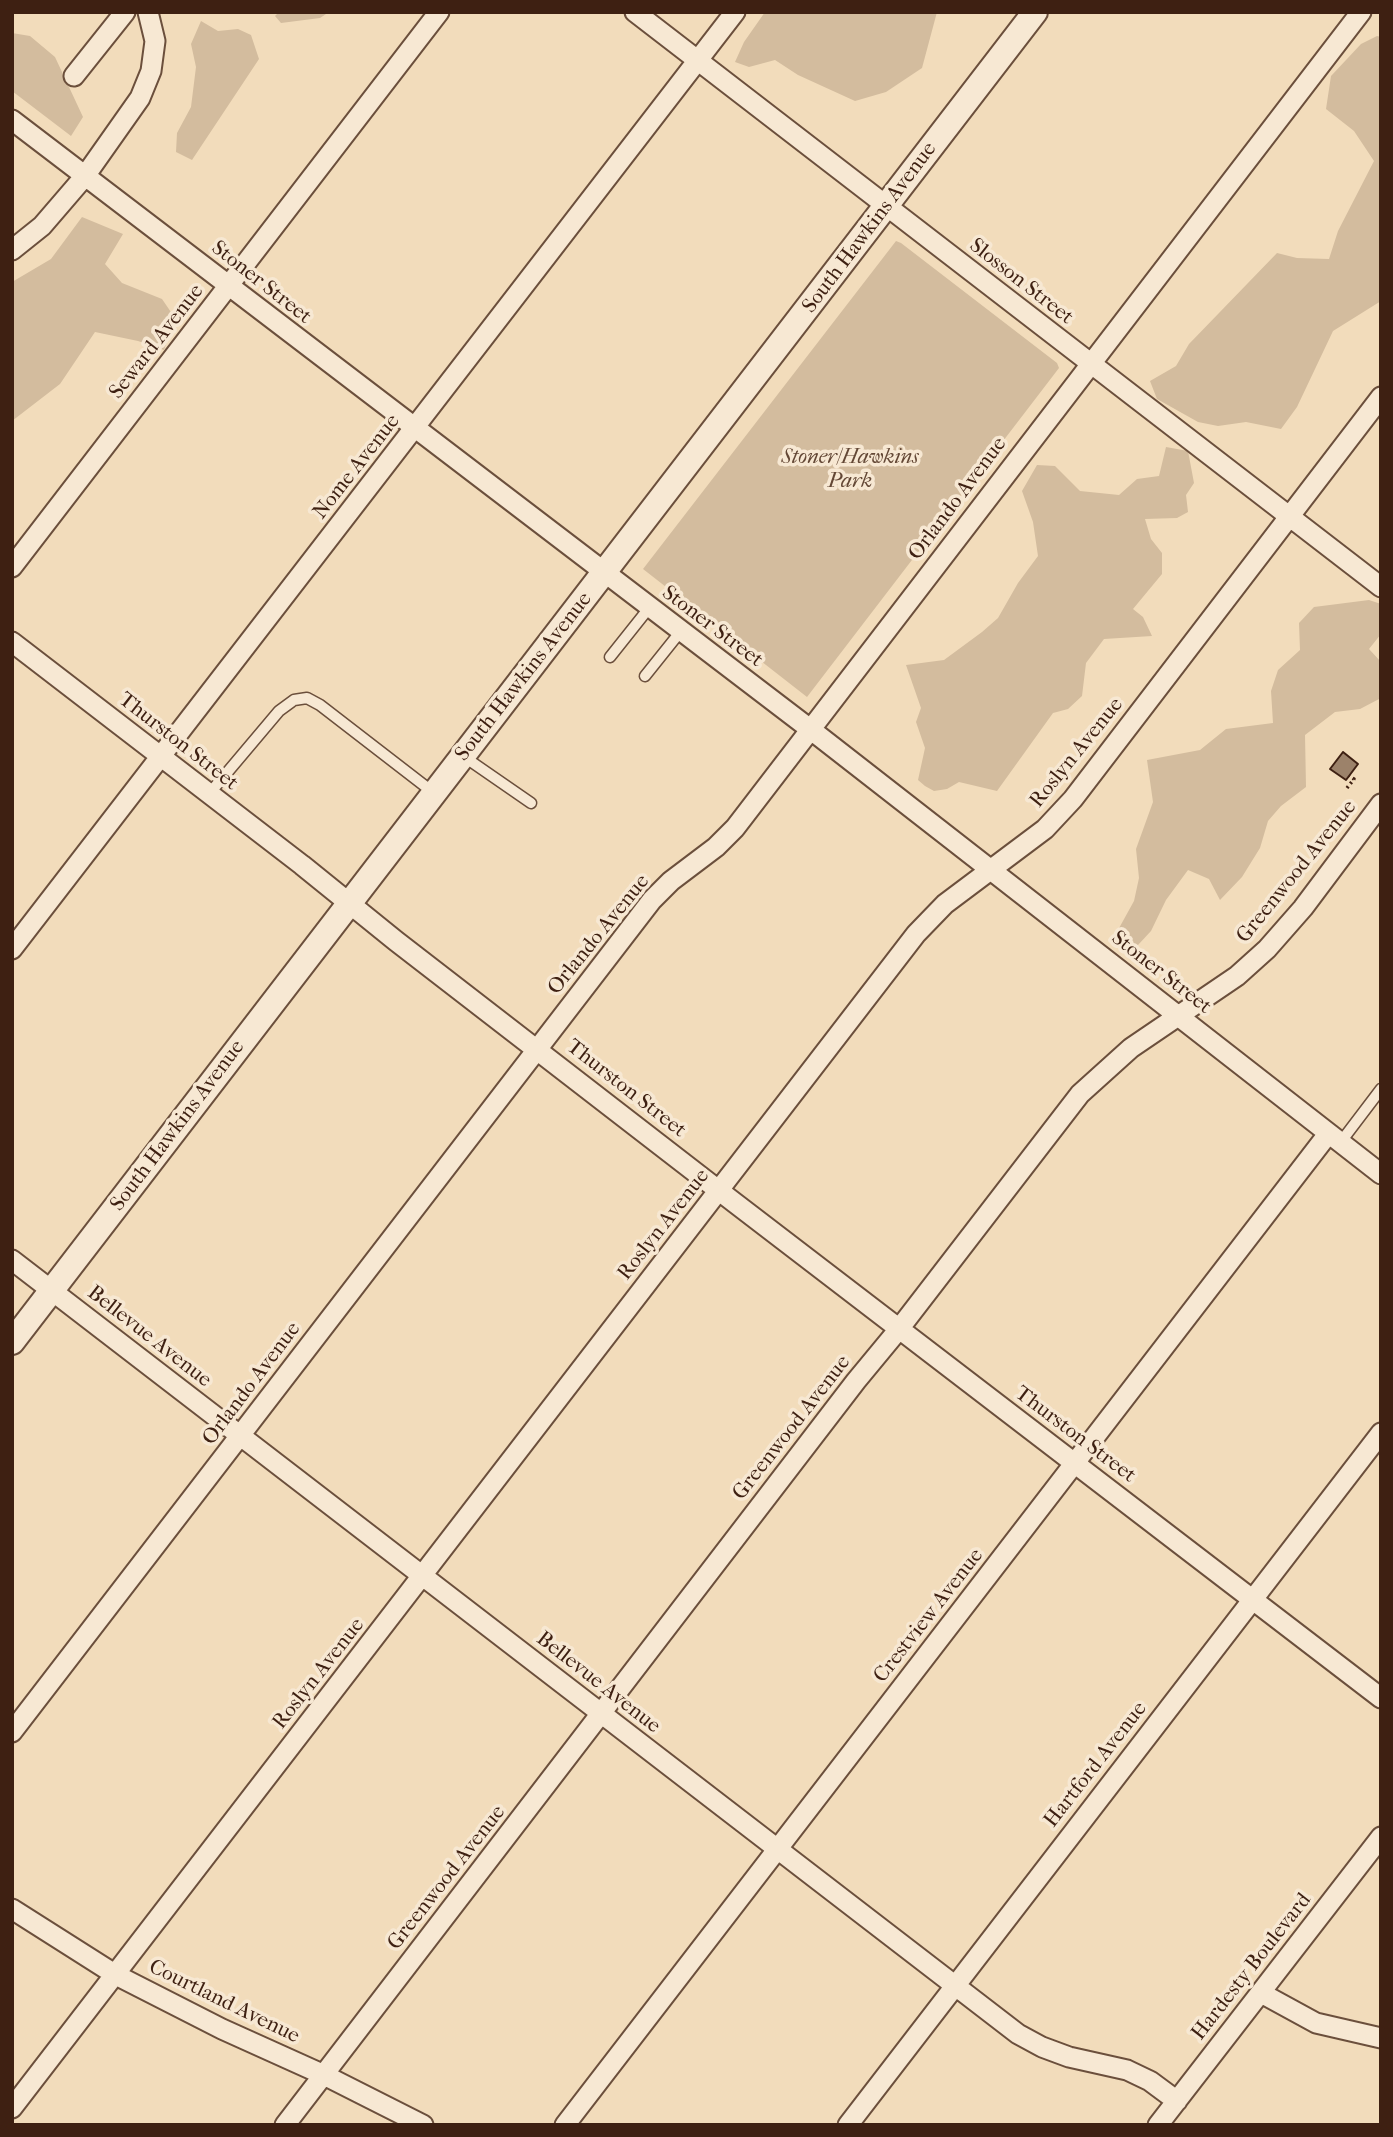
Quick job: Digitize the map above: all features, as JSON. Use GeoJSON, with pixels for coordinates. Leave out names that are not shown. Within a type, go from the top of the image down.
{"type":"FeatureCollection","features":[{"type":"Feature","properties":{"kind":"street"},"geometry":{"type":"LineString","coordinates":[[74,76],[125,12]]}},
{"type":"Feature","properties":{"kind":"street"},"geometry":{"type":"LineString","coordinates":[[12,250],[42,226],[85,176],[134,109],[146,85],[155,41],[148,12]]}},
{"type":"Feature","properties":{"kind":"street","name":"Seward Avenue"},"geometry":{"type":"LineString","coordinates":[[12,567],[439,12]]}},
{"type":"Feature","properties":{"kind":"street","name":"Slosson Street"},"geometry":{"type":"LineString","coordinates":[[635,12],[1381,587]]}},
{"type":"Feature","properties":{"kind":"street","name":"Nome Avenue"},"geometry":{"type":"LineString","coordinates":[[12,949],[735,12]]}},
{"type":"Feature","properties":{"kind":"street","name":"South Hawkins Avenue"},"geometry":{"type":"LineString","coordinates":[[12,1342],[1035,12]]}},
{"type":"Feature","properties":{"kind":"street","name":"Orlando Avenue"},"geometry":{"type":"LineString","coordinates":[[12,1732],[652,900],[671,881],[716,847],[734,828],[1361,12]]}},
{"type":"Feature","properties":{"kind":"street","name":"Stoner Street"},"geometry":{"type":"LineString","coordinates":[[12,120],[810,730],[1381,1174]]}},
{"type":"Feature","properties":{"kind":"street","name":"Roslyn Avenue"},"geometry":{"type":"LineString","coordinates":[[12,2108],[916,933],[945,905],[1045,829],[1073,799],[1381,397]]}},
{"type":"Feature","properties":{"kind":"street","name":"Thurston Street"},"geometry":{"type":"LineString","coordinates":[[12,642],[720,1191],[1381,1698]]}},
{"type":"Feature","properties":{"kind":"street","name":"Greenwood Avenue"},"geometry":{"type":"LineString","coordinates":[[285,2125],[856,1381],[900,1329],[1080,1094],[1131,1048],[1237,976],[1267,949],[1303,908],[1381,804]]}},
{"type":"Feature","properties":{"kind":"street","name":"Crestview Avenue"},"geometry":{"type":"LineString","coordinates":[[565,2125],[1074,1464],[1334,1139]]}},
{"type":"Feature","properties":{"kind":"street","name":"Bellevue Avenue"},"geometry":{"type":"LineString","coordinates":[[12,1261],[1018,2034],[1069,2057],[1127,2070],[1150,2081],[1177,2101]]}},
{"type":"Feature","properties":{"kind":"street","name":"Hartford Avenue"},"geometry":{"type":"LineString","coordinates":[[848,2125],[1381,1433]]}},
{"type":"Feature","properties":{"kind":"street","name":"Hardesty Boulevard"},"geometry":{"type":"LineString","coordinates":[[1158,2125],[1381,1837]]}},
{"type":"Feature","properties":{"kind":"street","name":"Courtland Avenue"},"geometry":{"type":"LineString","coordinates":[[12,1909],[116,1975],[423,2125]]}},
{"type":"Feature","properties":{"kind":"street"},"geometry":{"type":"LineString","coordinates":[[1261,1993],[1316,2023],[1381,2038]]}},
{"type":"Feature","properties":{"kind":"lane"},"geometry":{"type":"LineString","coordinates":[[610,657],[649,608]]}},
{"type":"Feature","properties":{"kind":"lane"},"geometry":{"type":"LineString","coordinates":[[645,676],[681,631]]}},
{"type":"Feature","properties":{"kind":"lane"},"geometry":{"type":"LineString","coordinates":[[208,795],[279,710],[294,700],[307,698],[320,705],[434,793]]}},
{"type":"Feature","properties":{"kind":"lane"},"geometry":{"type":"LineString","coordinates":[[462,756],[531,803]]}},
{"type":"Feature","properties":{"kind":"lane"},"geometry":{"type":"LineString","coordinates":[[1334,1139],[1381,1089]]}},
{"type":"Feature","properties":{"kind":"path"},"geometry":{"type":"LineString","coordinates":[[1347,788],[1354,779],[1349,776]]}},
{"type":"Feature","properties":{"kind":"green space"},"geometry":{"type":"Polygon","coordinates":[[[279,12],[329,12],[320,18],[281,23],[275,16],[279,12]]]}},
{"type":"Feature","properties":{"kind":"green space"},"geometry":{"type":"Polygon","coordinates":[[[765,12],[937,12],[922,68],[886,92],[855,101],[798,75],[775,60],[749,67],[735,62],[744,42],[765,12]]]}},
{"type":"Feature","properties":{"kind":"green space"},"geometry":{"type":"Polygon","coordinates":[[[201,21],[218,31],[238,29],[251,35],[259,59],[192,160],[176,152],[177,133],[191,107],[196,67],[191,44],[201,21]]]}},
{"type":"Feature","properties":{"kind":"green space"},"geometry":{"type":"Polygon","coordinates":[[[12,33],[30,36],[55,57],[83,117],[71,136],[12,91],[12,33]]]}},
{"type":"Feature","properties":{"kind":"green space"},"geometry":{"type":"Polygon","coordinates":[[[1377,36],[1381,37],[1381,301],[1333,331],[1297,407],[1281,429],[1246,422],[1218,426],[1198,422],[1157,399],[1150,381],[1176,366],[1189,344],[1277,253],[1297,258],[1329,259],[1338,231],[1374,161],[1354,131],[1326,109],[1331,76],[1361,44],[1377,36]]]}},
{"type":"Feature","properties":{"kind":"green space"},"geometry":{"type":"Polygon","coordinates":[[[82,217],[123,234],[105,264],[122,283],[162,299],[175,318],[164,350],[138,341],[95,332],[60,384],[12,421],[12,282],[51,259],[82,217]]]}},
{"type":"Feature","properties":{"kind":"green space","name":"Stoner/Hawkins Park"},"geometry":{"type":"Polygon","coordinates":[[[896,241],[1057,363],[1059,368],[807,697],[643,569],[896,241]]]}},
{"type":"Feature","properties":{"kind":"green space"},"geometry":{"type":"Polygon","coordinates":[[[1166,447],[1188,451],[1194,483],[1186,495],[1188,512],[1177,518],[1145,519],[1151,539],[1162,553],[1162,574],[1133,609],[1143,617],[1152,636],[1104,639],[1086,663],[1082,696],[1068,709],[1053,713],[997,791],[959,782],[947,789],[934,791],[925,786],[918,780],[925,748],[916,722],[921,708],[906,665],[944,660],[998,618],[1018,583],[1038,556],[1033,522],[1022,491],[1037,465],[1055,466],[1080,491],[1119,495],[1137,479],[1159,476],[1166,447]]]}},
{"type":"Feature","properties":{"kind":"green space"},"geometry":{"type":"Polygon","coordinates":[[[1369,600],[1381,604],[1381,634],[1369,649],[1381,662],[1381,698],[1360,709],[1335,712],[1305,735],[1306,787],[1281,806],[1268,821],[1260,848],[1242,877],[1220,900],[1209,879],[1188,870],[1166,900],[1151,931],[1138,945],[1120,947],[1118,930],[1134,901],[1139,878],[1136,849],[1153,802],[1147,760],[1200,750],[1226,729],[1273,723],[1271,691],[1278,670],[1300,650],[1299,623],[1314,607],[1369,600]]]}},
{"type":"Feature","properties":{"kind":"building"},"geometry":{"type":"Polygon","coordinates":[[[1343,752],[1358,764],[1346,780],[1330,769],[1343,752]]]}}]}
